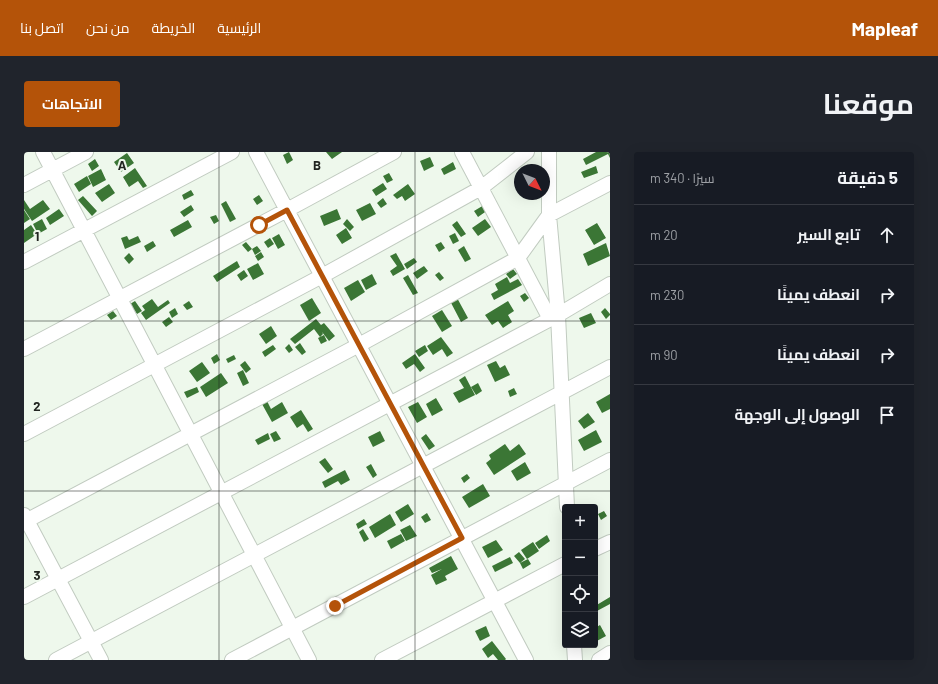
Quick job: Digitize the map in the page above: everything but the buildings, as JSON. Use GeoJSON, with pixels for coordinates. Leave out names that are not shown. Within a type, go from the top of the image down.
{"type":"FeatureCollection","features":[{"type":"Feature","properties":{"kind":"street"},"geometry":{"type":"LineString","coordinates":[[43,152],[309,660]]}},
{"type":"Feature","properties":{"kind":"street"},"geometry":{"type":"LineString","coordinates":[[24,185],[86,152]]}},
{"type":"Feature","properties":{"kind":"street"},"geometry":{"type":"LineString","coordinates":[[24,262],[232,152]]}},
{"type":"Feature","properties":{"kind":"street"},"geometry":{"type":"LineString","coordinates":[[256,152],[526,660]]}},
{"type":"Feature","properties":{"kind":"street"},"geometry":{"type":"LineString","coordinates":[[24,349],[394,152]]}},
{"type":"Feature","properties":{"kind":"street"},"geometry":{"type":"LineString","coordinates":[[462,152],[518,258],[554,317]]}},
{"type":"Feature","properties":{"kind":"street"},"geometry":{"type":"LineString","coordinates":[[24,434],[322,276],[481,188],[528,152]]}},
{"type":"Feature","properties":{"kind":"street"},"geometry":{"type":"LineString","coordinates":[[549,152],[549,216],[554,317],[561,394],[567,504]]}},
{"type":"Feature","properties":{"kind":"street"},"geometry":{"type":"LineString","coordinates":[[101,660],[25,519],[191,434],[359,345],[518,258],[549,216],[610,183]]}},
{"type":"Feature","properties":{"kind":"street"},"geometry":{"type":"LineString","coordinates":[[24,597],[554,317],[610,284]]}},
{"type":"Feature","properties":{"kind":"street"},"geometry":{"type":"LineString","coordinates":[[56,660],[610,367]]}},
{"type":"Feature","properties":{"kind":"street"},"geometry":{"type":"LineString","coordinates":[[232,660],[610,460]]}},
{"type":"Feature","properties":{"kind":"street"},"geometry":{"type":"LineString","coordinates":[[598,548],[610,542]]}},
{"type":"Feature","properties":{"kind":"street"},"geometry":{"type":"LineString","coordinates":[[382,660],[562,566]]}},
{"type":"Feature","properties":{"kind":"street"},"geometry":{"type":"LineString","coordinates":[[574,648],[575,660]]}},
{"type":"Feature","properties":{"kind":"street"},"geometry":{"type":"LineString","coordinates":[[599,660],[610,654]]}},
{"type":"Feature","properties":{"kind":"route"},"geometry":{"type":"LineString","coordinates":[[259,225],[287,210],[462,538],[335,606]]}}]}
